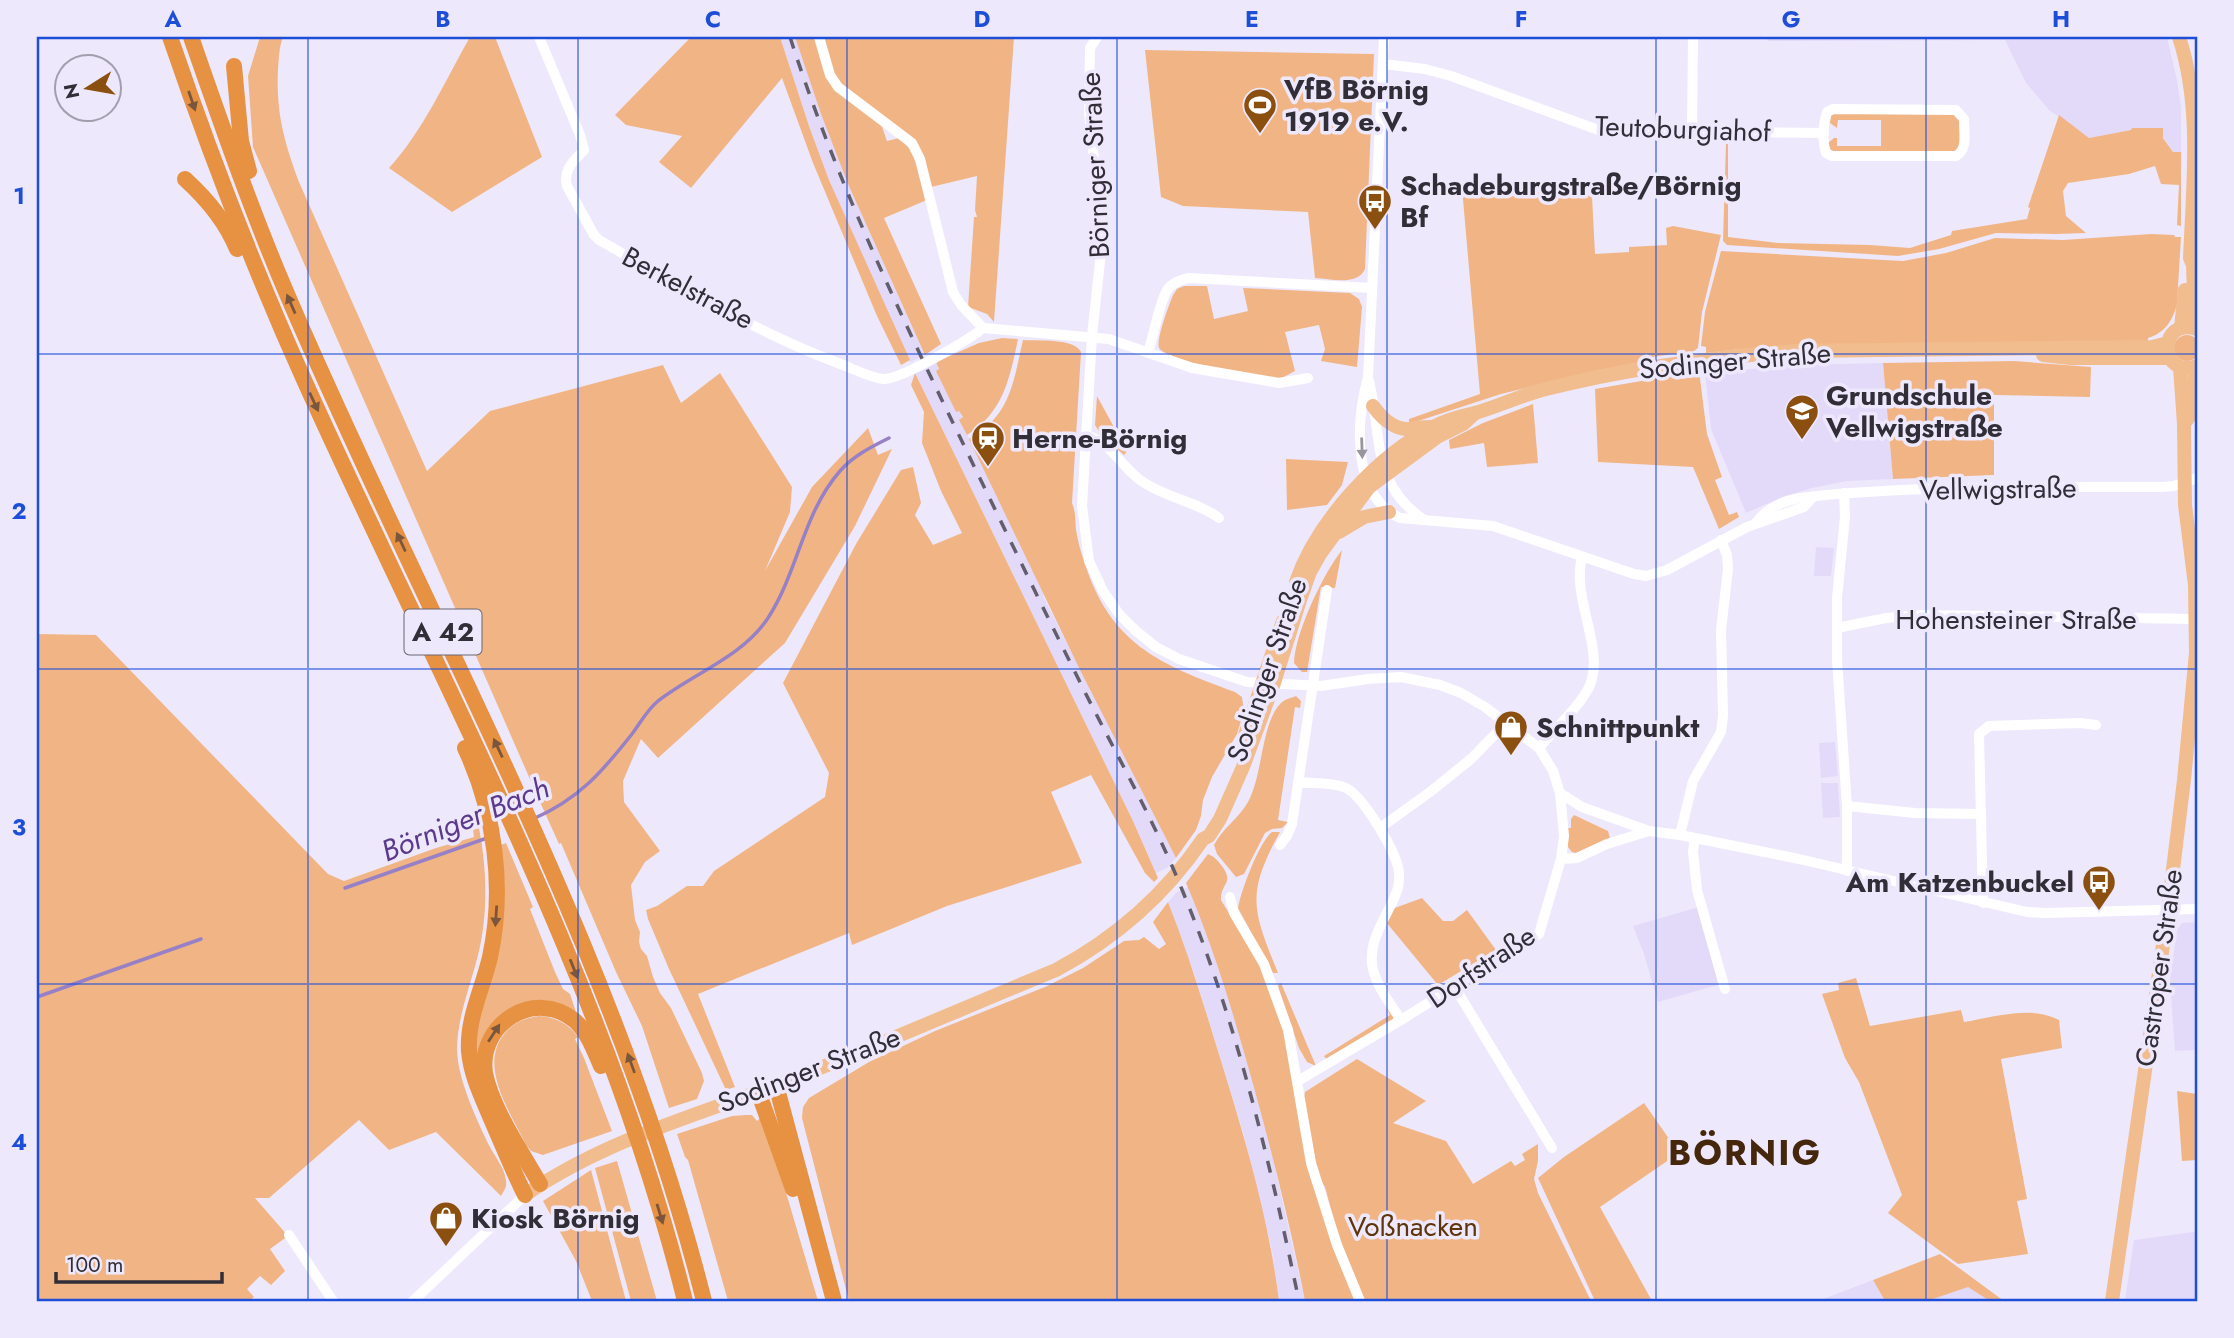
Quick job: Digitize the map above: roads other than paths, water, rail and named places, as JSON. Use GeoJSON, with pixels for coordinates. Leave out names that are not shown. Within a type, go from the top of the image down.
{"type":"FeatureCollection","features":[{"type":"Feature","properties":{"kind":"highway","name":"A 42"},"geometry":{"type":"LineString","coordinates":[[170,37],[223,188],[286,340],[509,818],[590,1009],[630,1117],[685,1301]]}},
{"type":"Feature","properties":{"kind":"highway","name":"A 42"},"geometry":{"type":"LineString","coordinates":[[191,37],[265,241],[359,456],[536,831],[612,1012],[658,1141],[705,1297]]}},
{"type":"Feature","properties":{"kind":"highway"},"geometry":{"type":"LineString","coordinates":[[234,66],[241,141],[245,162],[261,203],[265,241]]}},
{"type":"Feature","properties":{"kind":"highway"},"geometry":{"type":"LineString","coordinates":[[185,179],[205,198],[231,235],[262,308],[286,340]]}},
{"type":"Feature","properties":{"kind":"highway"},"geometry":{"type":"LineString","coordinates":[[442,673],[444,702],[479,783],[493,848],[497,892],[495,930],[469,1034],[469,1052],[479,1091],[525,1195]]}},
{"type":"Feature","properties":{"kind":"highway"},"geometry":{"type":"LineString","coordinates":[[540,1184],[516,1144],[485,1074],[486,1047],[498,1026],[510,1016],[523,1010],[552,1009],[576,1021],[591,1043],[610,1091],[630,1117]]}},
{"type":"Feature","properties":{"kind":"highway"},"geometry":{"type":"LineString","coordinates":[[776,1085],[834,1301]]}},
{"type":"Feature","properties":{"kind":"highway"},"geometry":{"type":"LineString","coordinates":[[758,1091],[787,1168],[828,1301]]}},
{"type":"Feature","properties":{"kind":"main road"},"geometry":{"type":"LineString","coordinates":[[2168,343],[2172,334],[2191,328],[2187,265],[2190,258],[2193,117],[2187,66],[2179,37]]}},
{"type":"Feature","properties":{"kind":"main road","name":"Sodinger Straße"},"geometry":{"type":"LineString","coordinates":[[525,1195],[540,1184],[615,1144],[850,1057],[1056,970],[1117,932],[1162,892],[1220,819],[1234,788],[1306,559],[1330,520],[1407,443],[1433,427],[1460,415],[1475,413],[1573,382],[1708,358],[1798,351],[2000,350],[2025,347],[2152,346],[2168,343]]}},
{"type":"Feature","properties":{"kind":"main road","name":"Castroper Straße"},"geometry":{"type":"LineString","coordinates":[[2112,1301],[2168,910],[2195,685],[2196,619],[2191,480],[2175,362],[2168,343]]}},
{"type":"Feature","properties":{"kind":"main road","name":"Sodinger Straße"},"geometry":{"type":"LineString","coordinates":[[2000,350],[2070,358],[2175,362],[2197,366]]}},
{"type":"Feature","properties":{"kind":"main road","name":"Castroper Straße"},"geometry":{"type":"LineString","coordinates":[[2184,424],[2191,413],[2197,366]]}},
{"type":"Feature","properties":{"kind":"main road"},"geometry":{"type":"LineString","coordinates":[[1373,406],[1397,427],[1433,427]]}},
{"type":"Feature","properties":{"kind":"main road","name":"Sodinger Straße"},"geometry":{"type":"LineString","coordinates":[[1384,468],[1437,436],[1463,424],[1475,413]]}},
{"type":"Feature","properties":{"kind":"main road","name":"Sodinger Straße"},"geometry":{"type":"LineString","coordinates":[[1268,683],[1310,572],[1367,482]]}},
{"type":"Feature","properties":{"kind":"main road"},"geometry":{"type":"LineString","coordinates":[[1334,534],[1364,517],[1389,512]]}},
{"type":"Feature","properties":{"kind":"street","name":"Berkelstraße"},"geometry":{"type":"LineString","coordinates":[[539,37],[584,150],[567,168],[567,186],[599,240],[804,350],[885,379],[899,375],[956,346],[983,328]]}},
{"type":"Feature","properties":{"kind":"street"},"geometry":{"type":"LineString","coordinates":[[819,37],[830,75],[838,87],[912,143],[920,159],[953,292],[983,328],[1109,339],[1192,368],[1279,383],[1308,378]]}},
{"type":"Feature","properties":{"kind":"street","name":"Börniger Straße"},"geometry":{"type":"LineString","coordinates":[[1092,337],[1101,231],[1091,145],[1089,77],[1090,48],[1097,37]]}},
{"type":"Feature","properties":{"kind":"street"},"geometry":{"type":"LineString","coordinates":[[1384,37],[1368,377],[1361,442],[1367,482],[1389,512]]}},
{"type":"Feature","properties":{"kind":"street"},"geometry":{"type":"LineString","coordinates":[[1692,131],[1693,37]]}},
{"type":"Feature","properties":{"kind":"street","name":"Teutoburgiahof"},"geometry":{"type":"LineString","coordinates":[[1383,64],[1425,69],[1451,76],[1601,131],[1824,133]]}},
{"type":"Feature","properties":{"kind":"street"},"geometry":{"type":"LineString","coordinates":[[1833,109],[1956,110],[1964,120],[1964,148],[1961,154],[1956,156],[1832,156],[1826,153],[1824,133],[1827,112],[1833,109]]}},
{"type":"Feature","properties":{"kind":"street"},"geometry":{"type":"LineString","coordinates":[[1148,352],[1166,291],[1175,282],[1189,278],[1373,288]]}},
{"type":"Feature","properties":{"kind":"street"},"geometry":{"type":"LineString","coordinates":[[1092,337],[1082,506],[1089,561],[1103,591],[1119,614],[1156,647],[1180,659],[1240,681],[1268,683]]}},
{"type":"Feature","properties":{"kind":"street"},"geometry":{"type":"LineString","coordinates":[[1368,377],[1384,468],[1399,498],[1407,508],[1423,519]]}},
{"type":"Feature","properties":{"kind":"street"},"geometry":{"type":"LineString","coordinates":[[1086,435],[1104,444],[1138,479],[1158,492],[1205,508],[1219,518]]}},
{"type":"Feature","properties":{"kind":"street","name":"Vellwigstraße"},"geometry":{"type":"LineString","coordinates":[[1389,512],[1412,520],[1493,526],[1634,575],[1646,576],[1667,570],[1756,523],[1763,512],[1802,498],[1972,487],[2162,487],[2191,480]]}},
{"type":"Feature","properties":{"kind":"street"},"geometry":{"type":"LineString","coordinates":[[1844,494],[1845,517],[1837,598],[1837,660],[1847,806],[1847,871]]}},
{"type":"Feature","properties":{"kind":"street"},"geometry":{"type":"LineString","coordinates":[[1680,835],[1693,781],[1721,732],[1721,630],[1728,569],[1727,555],[1721,540]]}},
{"type":"Feature","properties":{"kind":"street"},"geometry":{"type":"LineString","coordinates":[[1539,748],[1584,694],[1592,677],[1592,650],[1578,580],[1582,557]]}},
{"type":"Feature","properties":{"kind":"street"},"geometry":{"type":"LineString","coordinates":[[1280,845],[1292,824],[1327,590]]}},
{"type":"Feature","properties":{"kind":"street","name":"Hohensteiner Straße"},"geometry":{"type":"LineString","coordinates":[[1837,628],[1886,618],[1921,615],[2196,619]]}},
{"type":"Feature","properties":{"kind":"street","name":"Dorfstraße"},"geometry":{"type":"LineString","coordinates":[[1268,683],[1312,686],[1384,677],[1416,679],[1461,693],[1485,707],[1539,748],[1553,771],[1560,793],[1564,836],[1561,859],[1539,934],[1298,1081]]}},
{"type":"Feature","properties":{"kind":"street"},"geometry":{"type":"LineString","coordinates":[[1380,828],[1471,759],[1506,723]]}},
{"type":"Feature","properties":{"kind":"street"},"geometry":{"type":"LineString","coordinates":[[1983,903],[1978,740],[1983,729],[1989,726],[2081,723],[2096,725]]}},
{"type":"Feature","properties":{"kind":"street","name":"Dorfstraße"},"geometry":{"type":"LineString","coordinates":[[1298,782],[1346,788],[1359,799],[1380,828],[1398,864],[1397,890],[1375,941],[1372,964],[1379,985],[1401,1020]]}},
{"type":"Feature","properties":{"kind":"street"},"geometry":{"type":"LineString","coordinates":[[1560,793],[1582,807],[1649,831],[1695,838],[2036,913],[2197,909]]}},
{"type":"Feature","properties":{"kind":"street"},"geometry":{"type":"LineString","coordinates":[[1847,806],[1915,813],[1980,814]]}},
{"type":"Feature","properties":{"kind":"street"},"geometry":{"type":"LineString","coordinates":[[1561,859],[1577,858],[1607,844],[1649,831]]}},
{"type":"Feature","properties":{"kind":"street"},"geometry":{"type":"LineString","coordinates":[[1695,838],[1693,851],[1697,890],[1725,989]]}},
{"type":"Feature","properties":{"kind":"street"},"geometry":{"type":"LineString","coordinates":[[1230,897],[1234,913],[1264,964],[1288,1030],[1311,1163],[1337,1245],[1360,1301]]}},
{"type":"Feature","properties":{"kind":"street"},"geometry":{"type":"LineString","coordinates":[[1454,986],[1552,1148]]}},
{"type":"Feature","properties":{"kind":"street","name":"Sodinger Straße"},"geometry":{"type":"LineString","coordinates":[[413,1301],[525,1195]]}},
{"type":"Feature","properties":{"kind":"street"},"geometry":{"type":"LineString","coordinates":[[289,1235],[333,1301]]}},
{"type":"Feature","properties":{"kind":"waterway","name":"Börniger Bach"},"geometry":{"type":"LineString","coordinates":[[533,819],[564,803],[588,783],[658,701],[731,654],[757,632],[768,618],[787,582],[817,505],[828,487],[851,461],[889,438]]}},
{"type":"Feature","properties":{"kind":"waterway","name":"Börniger Bach"},"geometry":{"type":"LineString","coordinates":[[345,888],[487,838]]}},
{"type":"Feature","properties":{"kind":"waterway","name":"Börniger Bach"},"geometry":{"type":"LineString","coordinates":[[37,997],[201,939]]}},
{"type":"Feature","properties":{"kind":"railway"},"geometry":{"type":"LineString","coordinates":[[790,37],[844,185],[886,281],[1028,577],[1158,835],[1183,892],[1236,1043],[1276,1197],[1299,1301]]}},
{"type":"Feature","properties":{"kind":"place","name":"VfB Börnig 1919 e.V."},"geometry":{"type":"Point","coordinates":[1260,135]}},
{"type":"Feature","properties":{"kind":"place","name":"Schadeburgstraße/Börnig Bf"},"geometry":{"type":"Point","coordinates":[1375,231]}},
{"type":"Feature","properties":{"kind":"place","name":"Grundschule Vellwigstraße"},"geometry":{"type":"Point","coordinates":[1802,441]}},
{"type":"Feature","properties":{"kind":"place","name":"Herne-Börnig"},"geometry":{"type":"Point","coordinates":[988,468]}},
{"type":"Feature","properties":{"kind":"place","name":"Schnittpunkt"},"geometry":{"type":"Point","coordinates":[1511,757]}},
{"type":"Feature","properties":{"kind":"place","name":"Am Katzenbuckel"},"geometry":{"type":"Point","coordinates":[2099,912]}},
{"type":"Feature","properties":{"kind":"place","name":"Kiosk Börnig"},"geometry":{"type":"Point","coordinates":[446,1248]}},
{"type":"Feature","properties":{"kind":"district","name":"BÖRNIG"},"geometry":{"type":"Point","coordinates":[1745,1153]}},
{"type":"Feature","properties":{"kind":"park label","name":"Voßnacken"},"geometry":{"type":"Point","coordinates":[1413,1226]}}]}
